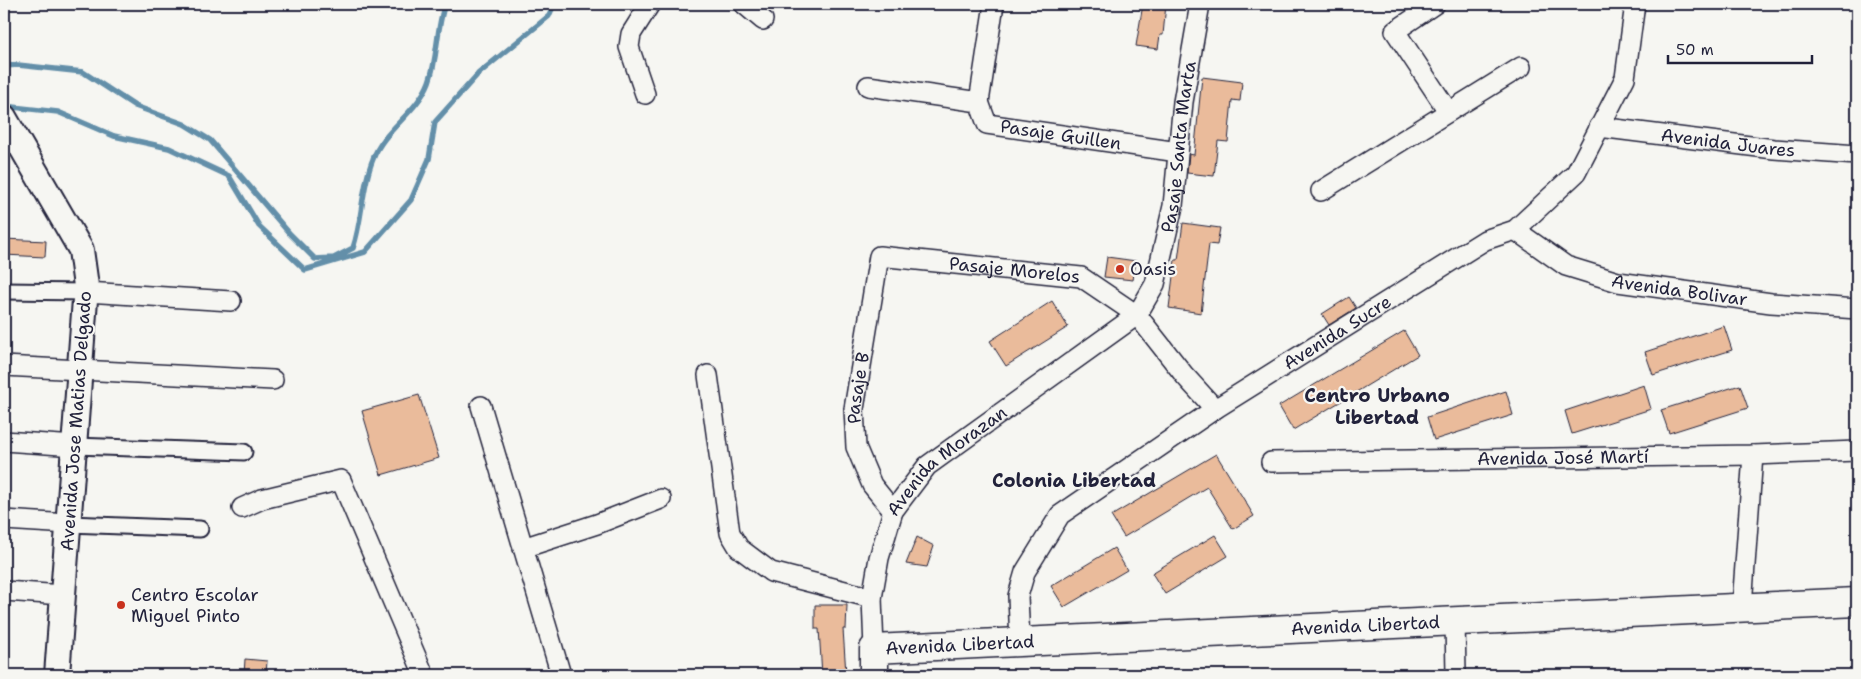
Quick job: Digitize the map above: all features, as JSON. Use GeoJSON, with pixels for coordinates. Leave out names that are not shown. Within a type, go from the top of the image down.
{"type":"FeatureCollection","features":[{"type":"Feature","properties":{"kind":"main road","name":"Avenida Libertad"},"geometry":{"type":"LineString","coordinates":[[874,662],[1020,643],[1455,620],[1857,602]]}},
{"type":"Feature","properties":{"kind":"street"},"geometry":{"type":"LineString","coordinates":[[645,94],[629,47],[631,34],[650,4]]}},
{"type":"Feature","properties":{"kind":"street"},"geometry":{"type":"LineString","coordinates":[[744,4],[763,20]]}},
{"type":"Feature","properties":{"kind":"street"},"geometry":{"type":"LineString","coordinates":[[979,102],[994,4]]}},
{"type":"Feature","properties":{"kind":"street","name":"Pasaje Santa Marta"},"geometry":{"type":"LineString","coordinates":[[1137,315],[1156,284],[1173,206],[1183,102],[1200,4]]}},
{"type":"Feature","properties":{"kind":"street"},"geometry":{"type":"LineString","coordinates":[[1435,4],[1395,31],[1448,112]]}},
{"type":"Feature","properties":{"kind":"street","name":"Avenida Sucre"},"geometry":{"type":"LineString","coordinates":[[1020,643],[1018,596],[1025,572],[1060,515],[1215,409],[1485,240],[1515,230],[1576,173],[1625,78],[1635,4]]}},
{"type":"Feature","properties":{"kind":"street"},"geometry":{"type":"LineString","coordinates":[[1321,192],[1521,67]]}},
{"type":"Feature","properties":{"kind":"street","name":"Pasaje Guillen"},"geometry":{"type":"LineString","coordinates":[[868,86],[979,102],[987,124],[1178,152]]}},
{"type":"Feature","properties":{"kind":"street","name":"Avenida Jose Matias Delgado"},"geometry":{"type":"LineString","coordinates":[[7,122],[80,250],[86,292],[57,675]]}},
{"type":"Feature","properties":{"kind":"street","name":"Avenida Juares"},"geometry":{"type":"LineString","coordinates":[[1599,127],[1774,149],[1857,154]]}},
{"type":"Feature","properties":{"kind":"street","name":"Avenida Bolivar"},"geometry":{"type":"LineString","coordinates":[[1515,230],[1566,266],[1618,282],[1771,303],[1857,309]]}},
{"type":"Feature","properties":{"kind":"street","name":"Pasaje Morelos"},"geometry":{"type":"LineString","coordinates":[[879,256],[1082,277],[1137,315],[1184,376],[1215,409]]}},
{"type":"Feature","properties":{"kind":"street","name":"Pasaje B"},"geometry":{"type":"LineString","coordinates":[[879,256],[854,409],[856,447],[872,485],[893,511]]}},
{"type":"Feature","properties":{"kind":"street"},"geometry":{"type":"LineString","coordinates":[[4,291],[86,292],[231,301]]}},
{"type":"Feature","properties":{"kind":"street","name":"Avenida Morazan"},"geometry":{"type":"LineString","coordinates":[[874,662],[872,598],[879,558],[893,511],[928,466],[1137,315]]}},
{"type":"Feature","properties":{"kind":"street"},"geometry":{"type":"LineString","coordinates":[[4,366],[272,380]]}},
{"type":"Feature","properties":{"kind":"street"},"geometry":{"type":"LineString","coordinates":[[708,375],[730,533],[739,548],[771,572],[872,598]]}},
{"type":"Feature","properties":{"kind":"street"},"geometry":{"type":"LineString","coordinates":[[481,406],[561,675]]}},
{"type":"Feature","properties":{"kind":"street"},"geometry":{"type":"LineString","coordinates":[[4,441],[75,446],[244,452]]}},
{"type":"Feature","properties":{"kind":"street","name":"Avenida José Martí"},"geometry":{"type":"LineString","coordinates":[[1271,462],[1753,455],[1857,451]]}},
{"type":"Feature","properties":{"kind":"street"},"geometry":{"type":"LineString","coordinates":[[1742,606],[1753,455]]}},
{"type":"Feature","properties":{"kind":"street"},"geometry":{"type":"LineString","coordinates":[[242,508],[262,499],[341,480],[424,675]]}},
{"type":"Feature","properties":{"kind":"street"},"geometry":{"type":"LineString","coordinates":[[523,548],[596,524],[661,499]]}},
{"type":"Feature","properties":{"kind":"street"},"geometry":{"type":"LineString","coordinates":[[4,520],[200,529]]}},
{"type":"Feature","properties":{"kind":"street"},"geometry":{"type":"LineString","coordinates":[[4,591],[63,595]]}},
{"type":"Feature","properties":{"kind":"street"},"geometry":{"type":"LineString","coordinates":[[1455,620],[1456,675]]}},
{"type":"Feature","properties":{"kind":"building"},"geometry":{"type":"Polygon","coordinates":[[[1143,4],[1166,4],[1163,35],[1160,35],[1158,49],[1136,46],[1143,4]]]}},
{"type":"Feature","properties":{"kind":"building"},"geometry":{"type":"Polygon","coordinates":[[[1202,77],[1242,82],[1240,101],[1232,100],[1228,142],[1218,141],[1214,176],[1187,173],[1189,154],[1194,155],[1202,77]]]}},
{"type":"Feature","properties":{"kind":"building"},"geometry":{"type":"Polygon","coordinates":[[[1183,223],[1220,228],[1217,245],[1209,244],[1201,313],[1169,308],[1175,260],[1178,260],[1183,223]]]}},
{"type":"Feature","properties":{"kind":"building"},"geometry":{"type":"Polygon","coordinates":[[[4,239],[46,241],[45,257],[4,255],[4,239]]]}},
{"type":"Feature","properties":{"kind":"building","name":"Oasis"},"geometry":{"type":"Polygon","coordinates":[[[1107,257],[1136,261],[1133,280],[1104,277],[1107,257]]]}},
{"type":"Feature","properties":{"kind":"building"},"geometry":{"type":"Polygon","coordinates":[[[1349,297],[1356,308],[1329,325],[1322,314],[1349,297]]]}},
{"type":"Feature","properties":{"kind":"building"},"geometry":{"type":"Polygon","coordinates":[[[1052,301],[1068,327],[1006,366],[990,341],[1052,301]]]}},
{"type":"Feature","properties":{"kind":"building"},"geometry":{"type":"Polygon","coordinates":[[[1724,326],[1732,350],[1653,375],[1645,352],[1724,326]]]}},
{"type":"Feature","properties":{"kind":"building"},"geometry":{"type":"Polygon","coordinates":[[[1404,331],[1418,355],[1293,430],[1279,406],[1404,331]]]}},
{"type":"Feature","properties":{"kind":"building"},"geometry":{"type":"Polygon","coordinates":[[[1644,385],[1651,409],[1572,434],[1565,411],[1644,385]]]}},
{"type":"Feature","properties":{"kind":"building"},"geometry":{"type":"Polygon","coordinates":[[[1740,385],[1748,408],[1669,433],[1661,410],[1740,385]]]}},
{"type":"Feature","properties":{"kind":"building"},"geometry":{"type":"Polygon","coordinates":[[[1506,391],[1513,415],[1434,440],[1427,417],[1506,391]]]}},
{"type":"Feature","properties":{"kind":"building"},"geometry":{"type":"Polygon","coordinates":[[[419,395],[439,458],[381,475],[362,411],[419,395]]]}},
{"type":"Feature","properties":{"kind":"building"},"geometry":{"type":"Polygon","coordinates":[[[1216,454],[1254,516],[1233,529],[1207,487],[1124,537],[1111,516],[1216,454]]]}},
{"type":"Feature","properties":{"kind":"building"},"geometry":{"type":"Polygon","coordinates":[[[1215,535],[1228,556],[1165,594],[1152,573],[1215,535]]]}},
{"type":"Feature","properties":{"kind":"building"},"geometry":{"type":"Polygon","coordinates":[[[917,537],[934,546],[927,567],[906,564],[917,537]]]}},
{"type":"Feature","properties":{"kind":"building"},"geometry":{"type":"Polygon","coordinates":[[[1114,548],[1127,570],[1064,607],[1051,586],[1114,548]]]}},
{"type":"Feature","properties":{"kind":"building"},"geometry":{"type":"Polygon","coordinates":[[[815,605],[847,605],[846,629],[843,629],[846,674],[822,675],[819,629],[815,629],[815,605]]]}},
{"type":"Feature","properties":{"kind":"building"},"geometry":{"type":"Polygon","coordinates":[[[245,659],[267,661],[266,675],[244,675],[245,659]]]}},
{"type":"Feature","properties":{"kind":"waterway"},"geometry":{"type":"LineString","coordinates":[[4,66],[18,65],[83,72],[135,106],[184,124],[210,140],[290,234],[315,259],[334,258],[353,248],[359,226],[366,181],[378,148],[417,103],[429,82],[445,4]]}},
{"type":"Feature","properties":{"kind":"waterway"},"geometry":{"type":"LineString","coordinates":[[4,106],[58,112],[114,136],[169,148],[229,176],[259,226],[305,270],[365,252],[411,200],[429,159],[435,122],[478,74],[549,16],[554,4]]}},
{"type":"Feature","properties":{"kind":"place","name":"Oasis"},"geometry":{"type":"Point","coordinates":[1120,269]}},
{"type":"Feature","properties":{"kind":"place","name":"Centro Escolar Miguel Pinto"},"geometry":{"type":"Point","coordinates":[121,605]}},
{"type":"Feature","properties":{"kind":"district","name":"Centro Urbano Libertad"},"geometry":{"type":"Point","coordinates":[1377,406]}},
{"type":"Feature","properties":{"kind":"district","name":"Colonia Libertad"},"geometry":{"type":"Point","coordinates":[1074,480]}}]}
